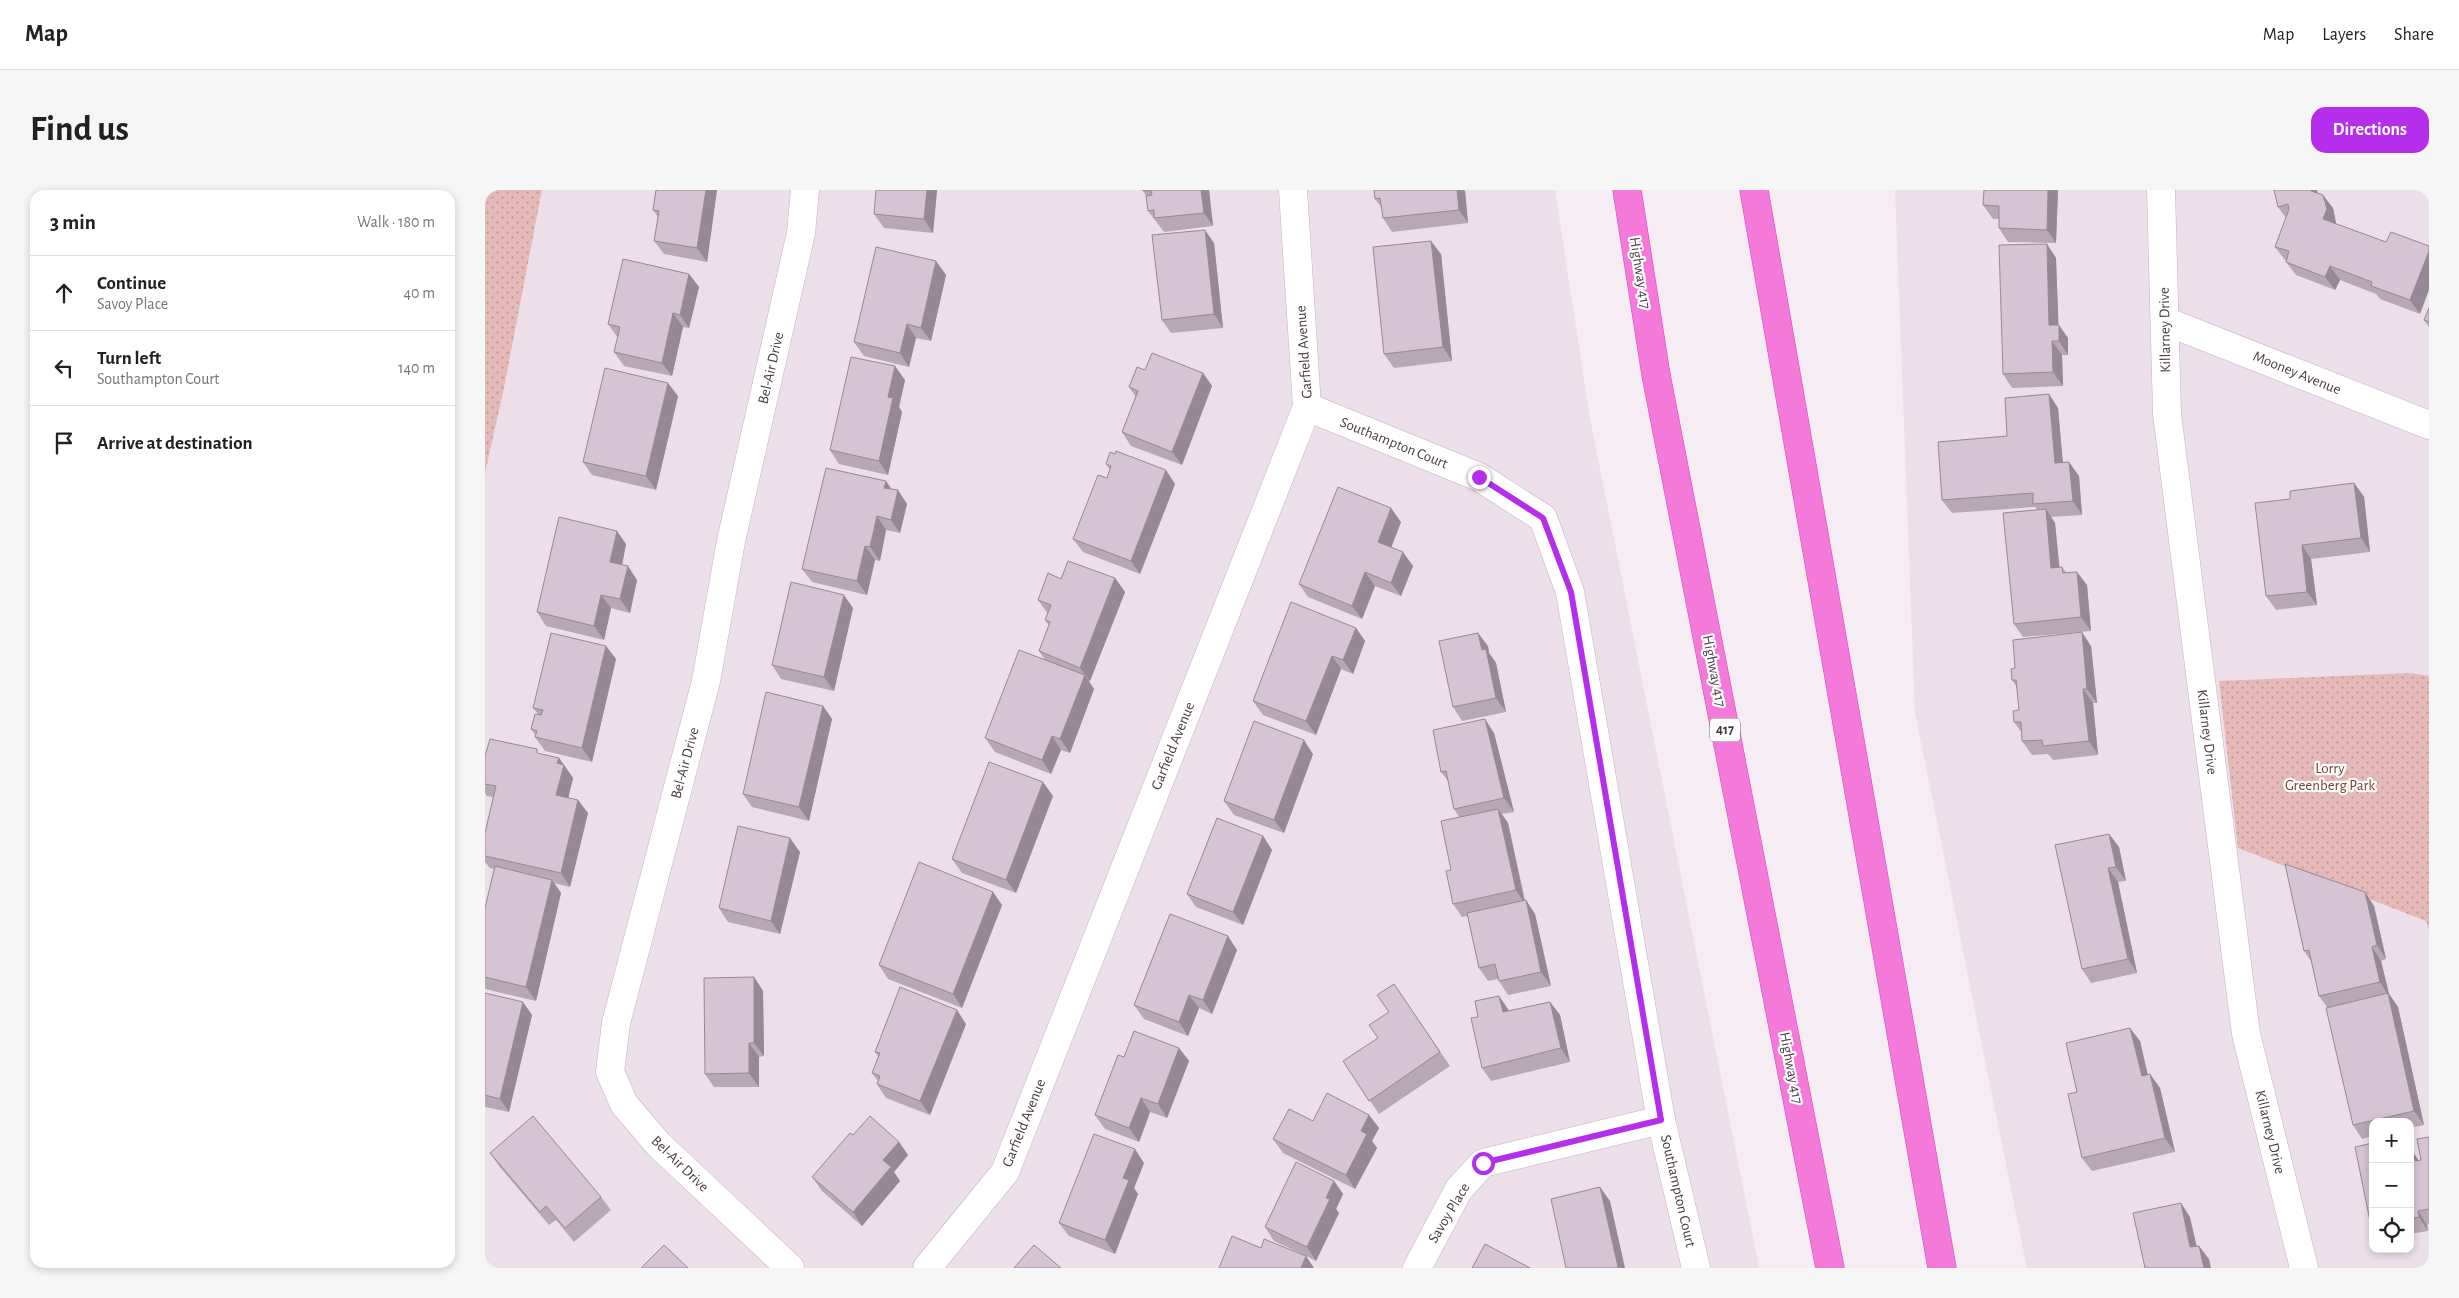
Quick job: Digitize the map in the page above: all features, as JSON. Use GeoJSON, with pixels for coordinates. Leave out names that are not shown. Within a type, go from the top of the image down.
{"type":"FeatureCollection","features":[{"type":"Feature","properties":{"kind":"highway","name":"Highway 417"},"geometry":{"type":"LineString","coordinates":[[1627,190],[1656,375],[1830,1268]]}},
{"type":"Feature","properties":{"kind":"highway"},"geometry":{"type":"LineString","coordinates":[[1754,190],[1941,1268]]}},
{"type":"Feature","properties":{"kind":"street","name":"Bel-Air Drive"},"geometry":{"type":"LineString","coordinates":[[790,1268],[658,1144],[624,1104],[610,1072],[616,1023],[706,681],[731,541],[801,234],[805,190]]}},
{"type":"Feature","properties":{"kind":"street","name":"Garfield Avenue"},"geometry":{"type":"LineString","coordinates":[[927,1268],[1005,1172],[1307,407],[1293,190]]}},
{"type":"Feature","properties":{"kind":"street","name":"Killarney Drive"},"geometry":{"type":"LineString","coordinates":[[2161,190],[2167,414],[2246,1034],[2304,1268]]}},
{"type":"Feature","properties":{"kind":"street","name":"Mooney Avenue"},"geometry":{"type":"LineString","coordinates":[[2165,321],[2429,425]]}},
{"type":"Feature","properties":{"kind":"street","name":"Southampton Court"},"geometry":{"type":"LineString","coordinates":[[1307,407],[1479,477],[1543,518],[1571,592],[1661,1120],[1697,1268]]}},
{"type":"Feature","properties":{"kind":"street","name":"Savoy Place"},"geometry":{"type":"LineString","coordinates":[[1417,1268],[1459,1189],[1483,1163],[1661,1120]]}},
{"type":"Feature","properties":{"kind":"shaded area"},"geometry":{"type":"Polygon","coordinates":[[[542,190],[1555,190],[1590,418],[1759,1268],[485,1268],[485,473],[503,393],[542,190]]]}},
{"type":"Feature","properties":{"kind":"shaded area"},"geometry":{"type":"Polygon","coordinates":[[[1895,190],[2429,190],[2429,1268],[2027,1268],[1915,713],[1895,190]]]}},
{"type":"Feature","properties":{"kind":"green space"},"geometry":{"type":"Polygon","coordinates":[[[485,190],[542,190],[503,393],[485,473],[485,190]]]}},
{"type":"Feature","properties":{"kind":"green space","name":"Lorry Greenberg Park"},"geometry":{"type":"Polygon","coordinates":[[[2410,673],[2429,676],[2429,930],[2426,921],[2238,848],[2219,681],[2410,673]]]}},
{"type":"Feature","properties":{"kind":"building"},"geometry":{"type":"Polygon","coordinates":[[[656,190],[706,190],[697,248],[654,241],[659,211],[653,210],[656,190]]]}},
{"type":"Feature","properties":{"kind":"building"},"geometry":{"type":"Polygon","coordinates":[[[876,190],[927,190],[924,219],[874,214],[876,190]]]}},
{"type":"Feature","properties":{"kind":"building"},"geometry":{"type":"Polygon","coordinates":[[[1151,190],[1201,190],[1204,213],[1154,218],[1154,210],[1148,211],[1146,196],[1152,195],[1151,190]]]}},
{"type":"Feature","properties":{"kind":"building"},"geometry":{"type":"Polygon","coordinates":[[[1374,190],[1457,190],[1459,210],[1383,218],[1380,198],[1375,199],[1374,190]]]}},
{"type":"Feature","properties":{"kind":"building"},"geometry":{"type":"Polygon","coordinates":[[[1984,190],[2048,190],[2047,230],[1999,228],[1999,206],[1983,205],[1984,190]]]}},
{"type":"Feature","properties":{"kind":"building"},"geometry":{"type":"Polygon","coordinates":[[[2274,190],[2311,190],[2323,195],[2327,209],[2323,219],[2386,242],[2391,232],[2429,246],[2429,251],[2410,300],[2371,286],[2372,282],[2330,266],[2325,277],[2286,262],[2289,251],[2275,247],[2289,209],[2288,204],[2278,207],[2274,190]]]}},
{"type":"Feature","properties":{"kind":"building"},"geometry":{"type":"Polygon","coordinates":[[[1205,230],[1214,314],[1162,320],[1152,235],[1205,230]]]}},
{"type":"Feature","properties":{"kind":"building"},"geometry":{"type":"Polygon","coordinates":[[[1431,241],[1443,347],[1384,354],[1373,247],[1431,241]]]}},
{"type":"Feature","properties":{"kind":"building"},"geometry":{"type":"Polygon","coordinates":[[[2047,244],[2049,325],[2059,325],[2059,341],[2052,341],[2053,372],[2003,374],[1999,245],[2047,244]]]}},
{"type":"Feature","properties":{"kind":"building"},"geometry":{"type":"Polygon","coordinates":[[[876,247],[936,261],[921,328],[907,324],[900,353],[854,342],[876,247]]]}},
{"type":"Feature","properties":{"kind":"building"},"geometry":{"type":"Polygon","coordinates":[[[623,259],[689,274],[680,315],[673,313],[662,363],[614,352],[620,327],[608,324],[623,259]]]}},
{"type":"Feature","properties":{"kind":"building"},"geometry":{"type":"Polygon","coordinates":[[[2429,308],[2429,322],[2424,320],[2429,308]]]}},
{"type":"Feature","properties":{"kind":"building"},"geometry":{"type":"Polygon","coordinates":[[[1152,353],[1203,373],[1172,452],[1122,432],[1138,391],[1129,387],[1137,367],[1145,370],[1152,353]]]}},
{"type":"Feature","properties":{"kind":"building"},"geometry":{"type":"Polygon","coordinates":[[[851,357],[895,366],[888,397],[893,398],[879,461],[830,450],[851,357]]]}},
{"type":"Feature","properties":{"kind":"building"},"geometry":{"type":"Polygon","coordinates":[[[605,368],[668,383],[646,476],[583,462],[605,368]]]}},
{"type":"Feature","properties":{"kind":"building"},"geometry":{"type":"Polygon","coordinates":[[[2049,394],[2055,463],[2069,462],[2073,501],[2033,504],[2033,493],[1942,500],[1938,442],[2007,436],[2005,398],[2049,394]]]}},
{"type":"Feature","properties":{"kind":"building"},"geometry":{"type":"Polygon","coordinates":[[[1116,451],[1166,470],[1131,561],[1073,539],[1098,475],[1107,478],[1111,466],[1106,464],[1110,452],[1115,454],[1116,451]]]}},
{"type":"Feature","properties":{"kind":"building"},"geometry":{"type":"Polygon","coordinates":[[[826,468],[886,481],[884,488],[898,490],[891,520],[877,516],[870,547],[865,546],[857,581],[802,569],[826,468]]]}},
{"type":"Feature","properties":{"kind":"building"},"geometry":{"type":"Polygon","coordinates":[[[2354,483],[2361,538],[2302,545],[2307,592],[2266,596],[2255,503],[2290,499],[2290,491],[2354,483]]]}},
{"type":"Feature","properties":{"kind":"building"},"geometry":{"type":"Polygon","coordinates":[[[1338,487],[1391,508],[1378,542],[1403,552],[1391,583],[1365,572],[1352,606],[1299,584],[1338,487]]]}},
{"type":"Feature","properties":{"kind":"building"},"geometry":{"type":"Polygon","coordinates":[[[2046,509],[2051,568],[2062,567],[2063,573],[2077,572],[2081,617],[2014,624],[2003,513],[2046,509]]]}},
{"type":"Feature","properties":{"kind":"building"},"geometry":{"type":"Polygon","coordinates":[[[559,517],[617,531],[610,562],[628,566],[620,599],[601,595],[594,626],[537,612],[559,517]]]}},
{"type":"Feature","properties":{"kind":"building"},"geometry":{"type":"Polygon","coordinates":[[[1068,561],[1115,578],[1080,668],[1039,651],[1050,622],[1045,620],[1051,605],[1038,600],[1048,573],[1061,579],[1068,561]]]}},
{"type":"Feature","properties":{"kind":"building"},"geometry":{"type":"Polygon","coordinates":[[[791,582],[844,595],[824,677],[772,665],[791,582]]]}},
{"type":"Feature","properties":{"kind":"building"},"geometry":{"type":"Polygon","coordinates":[[[1291,602],[1356,628],[1343,660],[1332,656],[1306,721],[1253,701],[1291,602]]]}},
{"type":"Feature","properties":{"kind":"building"},"geometry":{"type":"Polygon","coordinates":[[[2082,632],[2087,689],[2083,689],[2089,741],[2043,746],[2042,740],[2022,741],[2021,722],[2014,722],[2013,711],[2019,710],[2016,680],[2012,680],[2011,669],[2015,668],[2013,640],[2082,632]]]}},
{"type":"Feature","properties":{"kind":"building"},"geometry":{"type":"Polygon","coordinates":[[[551,633],[606,646],[582,748],[535,737],[537,731],[531,729],[535,714],[541,715],[543,710],[533,708],[551,633]]]}},
{"type":"Feature","properties":{"kind":"building"},"geometry":{"type":"Polygon","coordinates":[[[1478,633],[1482,650],[1486,649],[1496,698],[1453,707],[1439,641],[1478,633]]]}},
{"type":"Feature","properties":{"kind":"building"},"geometry":{"type":"Polygon","coordinates":[[[1019,650],[1085,675],[1060,739],[1052,736],[1042,760],[985,738],[1019,650]]]}},
{"type":"Feature","properties":{"kind":"building"},"geometry":{"type":"Polygon","coordinates":[[[766,692],[823,706],[799,807],[743,794],[766,692]]]}},
{"type":"Feature","properties":{"kind":"building"},"geometry":{"type":"Polygon","coordinates":[[[1485,719],[1504,798],[1454,809],[1446,771],[1441,772],[1433,730],[1485,719]]]}},
{"type":"Feature","properties":{"kind":"building"},"geometry":{"type":"Polygon","coordinates":[[[1254,721],[1304,740],[1274,820],[1224,801],[1254,721]]]}},
{"type":"Feature","properties":{"kind":"building"},"geometry":{"type":"Polygon","coordinates":[[[490,739],[537,749],[537,753],[559,758],[557,763],[564,765],[556,795],[578,800],[561,873],[485,856],[485,833],[496,786],[485,784],[485,756],[490,739]]]}},
{"type":"Feature","properties":{"kind":"building"},"geometry":{"type":"Polygon","coordinates":[[[989,762],[1043,782],[1006,880],[952,859],[989,762]]]}},
{"type":"Feature","properties":{"kind":"building"},"geometry":{"type":"Polygon","coordinates":[[[1498,809],[1516,890],[1453,904],[1446,871],[1451,870],[1441,821],[1498,809]]]}},
{"type":"Feature","properties":{"kind":"building"},"geometry":{"type":"Polygon","coordinates":[[[1217,818],[1263,836],[1233,912],[1187,894],[1217,818]]]}},
{"type":"Feature","properties":{"kind":"building"},"geometry":{"type":"Polygon","coordinates":[[[738,826],[790,838],[771,921],[719,908],[738,826]]]}},
{"type":"Feature","properties":{"kind":"building"},"geometry":{"type":"Polygon","coordinates":[[[2109,834],[2116,867],[2108,868],[2128,959],[2082,969],[2055,845],[2109,834]]]}},
{"type":"Feature","properties":{"kind":"building"},"geometry":{"type":"Polygon","coordinates":[[[919,862],[993,892],[953,994],[879,965],[919,862]]]}},
{"type":"Feature","properties":{"kind":"building"},"geometry":{"type":"Polygon","coordinates":[[[2285,864],[2365,892],[2377,945],[2372,947],[2380,982],[2319,996],[2309,950],[2304,951],[2285,864]]]}},
{"type":"Feature","properties":{"kind":"building"},"geometry":{"type":"Polygon","coordinates":[[[495,866],[552,880],[526,987],[485,977],[485,908],[495,866]]]}},
{"type":"Feature","properties":{"kind":"building"},"geometry":{"type":"Polygon","coordinates":[[[1526,900],[1541,972],[1499,981],[1495,964],[1479,968],[1467,913],[1526,900]]]}},
{"type":"Feature","properties":{"kind":"building"},"geometry":{"type":"Polygon","coordinates":[[[1170,914],[1228,936],[1203,1000],[1189,995],[1179,1022],[1134,1005],[1170,914]]]}},
{"type":"Feature","properties":{"kind":"building"},"geometry":{"type":"Polygon","coordinates":[[[754,977],[754,1043],[749,1043],[749,1073],[705,1074],[704,978],[754,977]]]}},
{"type":"Feature","properties":{"kind":"building"},"geometry":{"type":"Polygon","coordinates":[[[1394,984],[1440,1052],[1369,1101],[1343,1061],[1378,1038],[1369,1025],[1389,1012],[1377,995],[1394,984]]]}},
{"type":"Feature","properties":{"kind":"building"},"geometry":{"type":"Polygon","coordinates":[[[900,987],[957,1010],[920,1101],[877,1084],[880,1076],[872,1073],[880,1053],[875,1052],[900,987]]]}},
{"type":"Feature","properties":{"kind":"building"},"geometry":{"type":"Polygon","coordinates":[[[485,993],[523,1002],[500,1099],[485,1095],[485,993]]]}},
{"type":"Feature","properties":{"kind":"building"},"geometry":{"type":"Polygon","coordinates":[[[2388,993],[2414,1111],[2384,1118],[2369,1118],[2369,1121],[2353,1125],[2326,1008],[2388,993]]]}},
{"type":"Feature","properties":{"kind":"building"},"geometry":{"type":"Polygon","coordinates":[[[1499,996],[1503,1012],[1550,1002],[1561,1048],[1482,1068],[1471,1018],[1478,1017],[1475,1001],[1499,996]]]}},
{"type":"Feature","properties":{"kind":"building"},"geometry":{"type":"Polygon","coordinates":[[[2130,1028],[2142,1076],[2150,1074],[2165,1138],[2082,1158],[2068,1094],[2077,1092],[2066,1043],[2130,1028]]]}},
{"type":"Feature","properties":{"kind":"building"},"geometry":{"type":"Polygon","coordinates":[[[1134,1031],[1179,1048],[1158,1104],[1141,1098],[1129,1128],[1095,1115],[1118,1055],[1124,1057],[1134,1031]]]}},
{"type":"Feature","properties":{"kind":"building"},"geometry":{"type":"Polygon","coordinates":[[[1327,1093],[1369,1115],[1361,1131],[1367,1134],[1346,1175],[1273,1139],[1289,1109],[1313,1121],[1327,1093]]]}},
{"type":"Feature","properties":{"kind":"building"},"geometry":{"type":"Polygon","coordinates":[[[533,1116],[601,1197],[565,1228],[546,1206],[540,1212],[490,1153],[533,1116]]]}},
{"type":"Feature","properties":{"kind":"building"},"geometry":{"type":"Polygon","coordinates":[[[870,1116],[899,1142],[883,1160],[891,1167],[853,1212],[812,1177],[850,1133],[853,1135],[870,1116]]]}},
{"type":"Feature","properties":{"kind":"building"},"geometry":{"type":"Polygon","coordinates":[[[1094,1134],[1135,1149],[1123,1178],[1129,1180],[1105,1240],[1059,1223],[1094,1134]]]}},
{"type":"Feature","properties":{"kind":"building"},"geometry":{"type":"Polygon","coordinates":[[[2429,1137],[2429,1209],[2418,1211],[2419,1217],[2414,1218],[2414,1154],[2415,1161],[2421,1160],[2417,1139],[2429,1137]]]}},
{"type":"Feature","properties":{"kind":"building"},"geometry":{"type":"Polygon","coordinates":[[[2369,1144],[2369,1216],[2355,1147],[2369,1144]]]}},
{"type":"Feature","properties":{"kind":"building"},"geometry":{"type":"Polygon","coordinates":[[[1296,1162],[1334,1181],[1326,1198],[1330,1199],[1307,1247],[1265,1227],[1296,1162]]]}},
{"type":"Feature","properties":{"kind":"building"},"geometry":{"type":"Polygon","coordinates":[[[1600,1187],[1618,1267],[1566,1268],[1551,1199],[1600,1187]]]}},
{"type":"Feature","properties":{"kind":"building"},"geometry":{"type":"Polygon","coordinates":[[[2181,1203],[2190,1247],[2199,1246],[2204,1268],[2145,1268],[2133,1213],[2181,1203]]]}},
{"type":"Feature","properties":{"kind":"building"},"geometry":{"type":"Polygon","coordinates":[[[1232,1236],[1261,1248],[1264,1239],[1306,1256],[1301,1268],[1219,1268],[1232,1236]]]}},
{"type":"Feature","properties":{"kind":"building"},"geometry":{"type":"Polygon","coordinates":[[[1485,1244],[1530,1268],[1472,1268],[1485,1244]]]}},
{"type":"Feature","properties":{"kind":"building"},"geometry":{"type":"Polygon","coordinates":[[[664,1245],[688,1268],[641,1268],[664,1245]]]}},
{"type":"Feature","properties":{"kind":"building"},"geometry":{"type":"Polygon","coordinates":[[[1034,1245],[1061,1268],[1014,1268],[1034,1245]]]}},
{"type":"Feature","properties":{"kind":"route"},"geometry":{"type":"LineString","coordinates":[[1479,477],[1543,518],[1571,592],[1661,1120],[1483,1163]]}}]}
